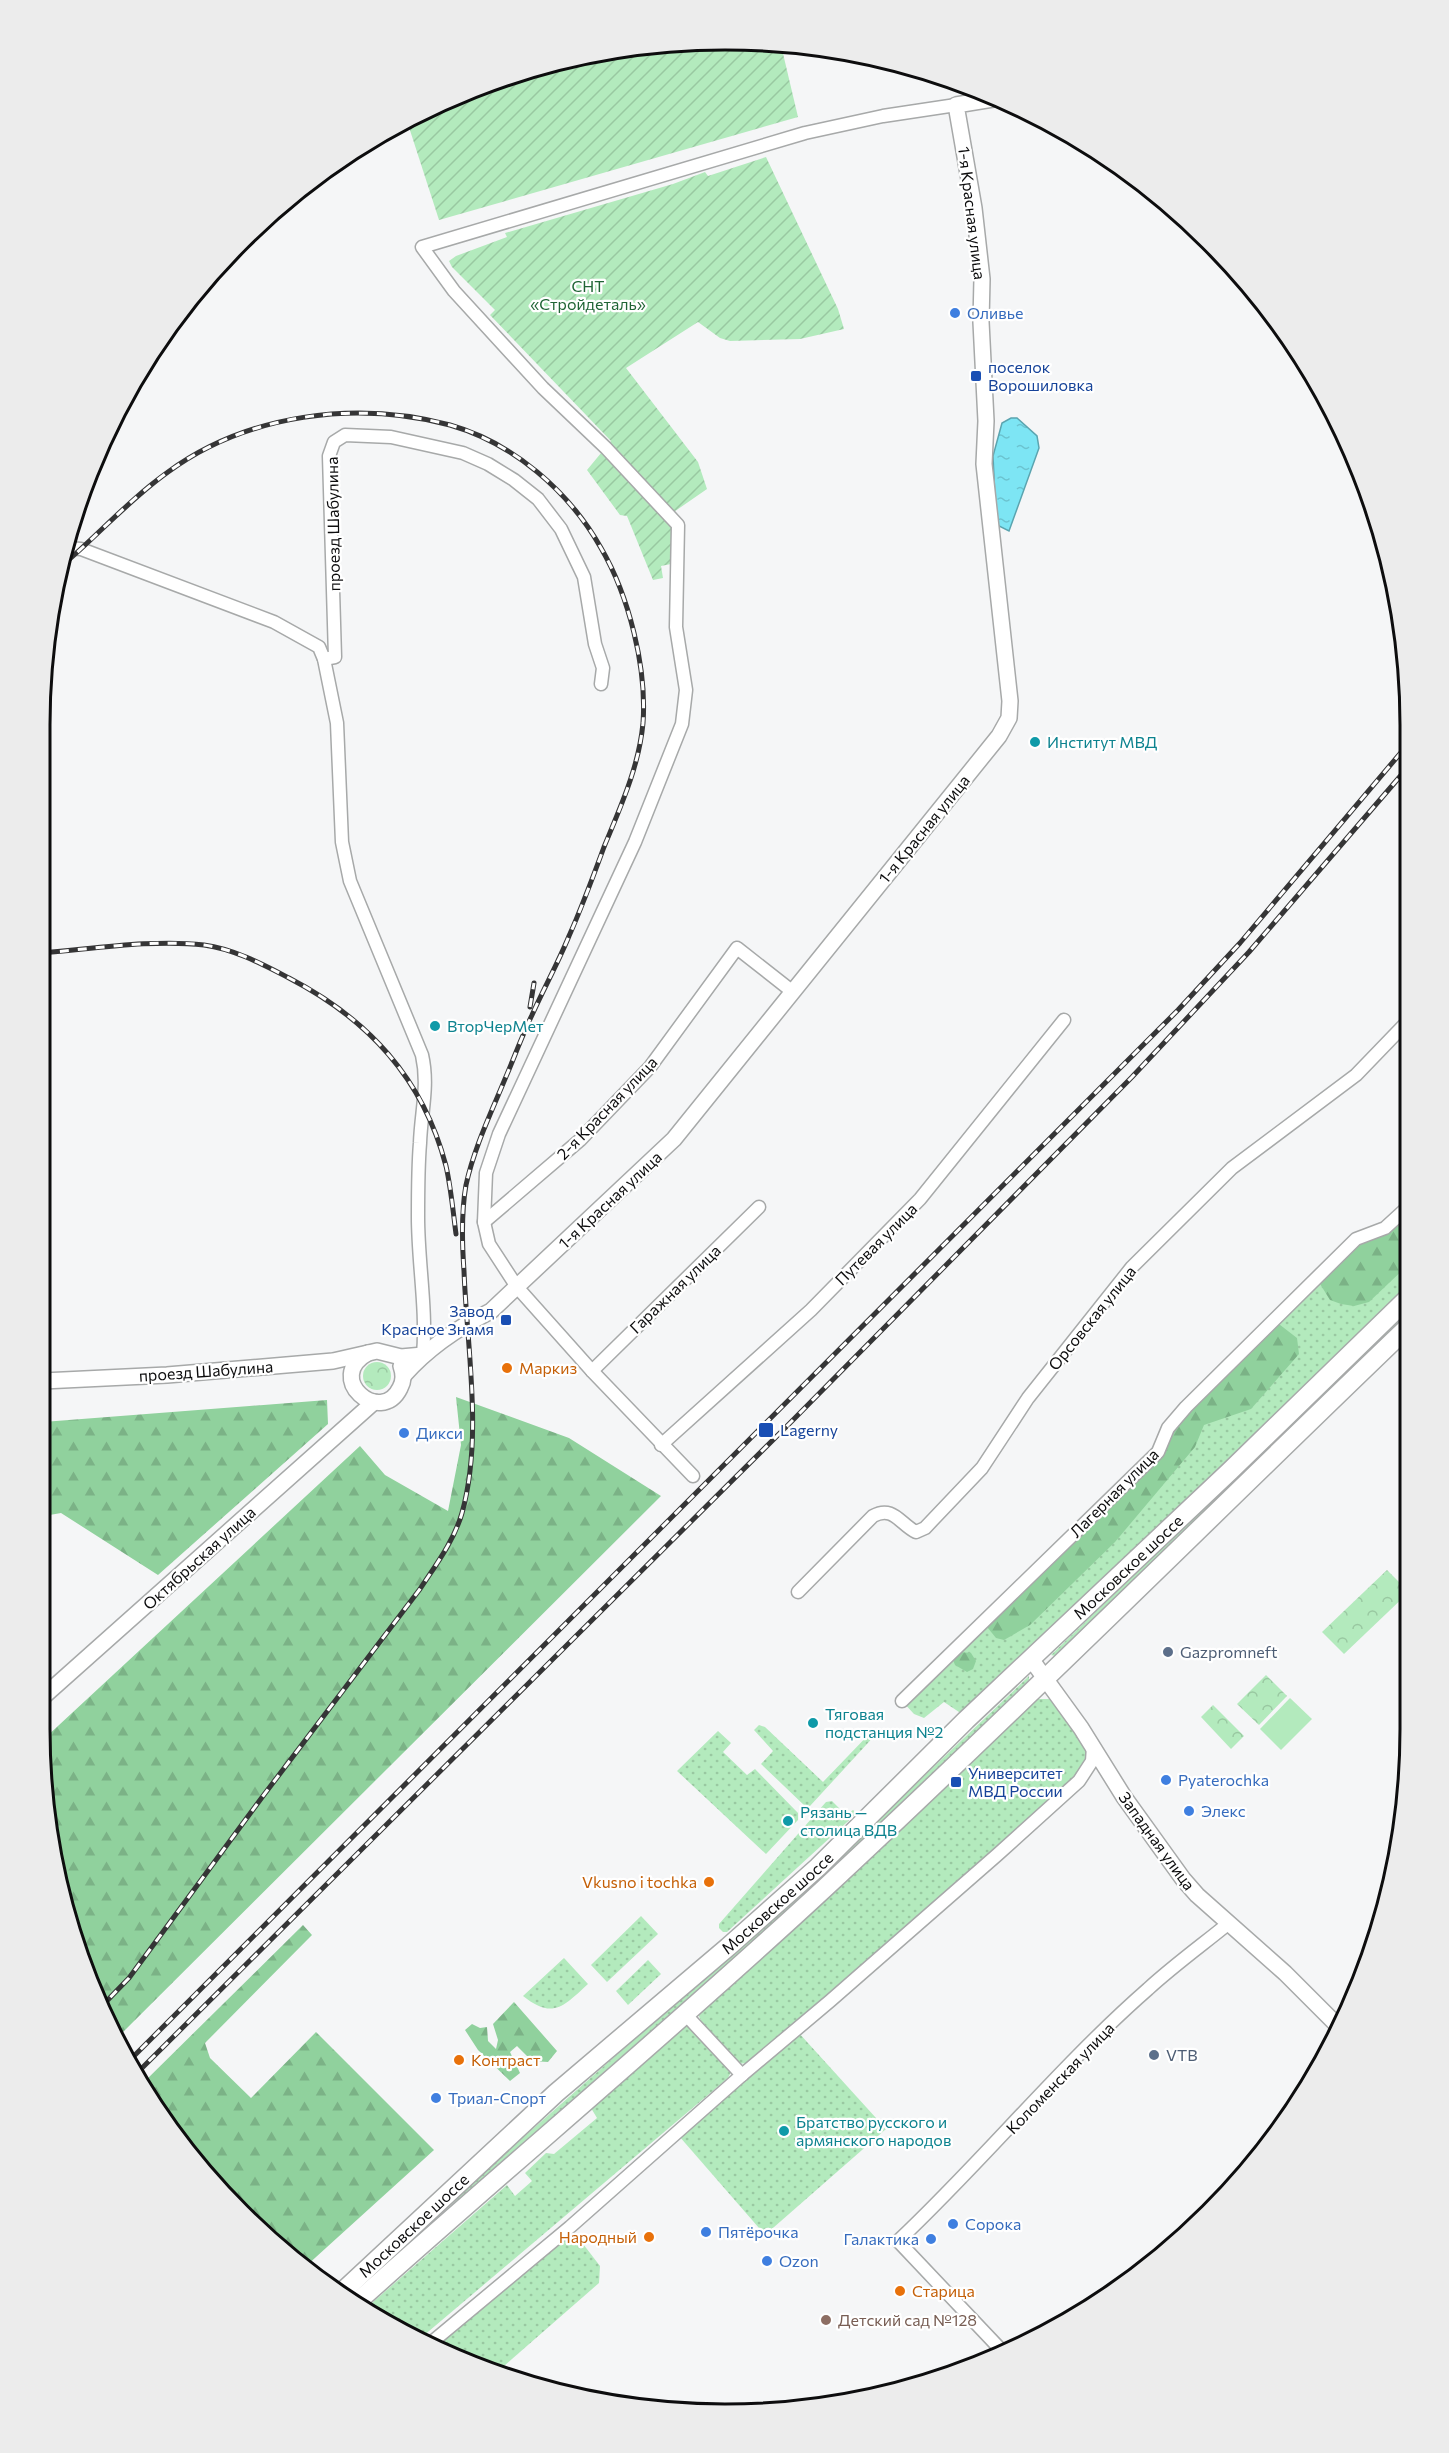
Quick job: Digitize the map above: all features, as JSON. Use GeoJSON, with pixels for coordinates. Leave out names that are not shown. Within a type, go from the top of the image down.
{"type":"FeatureCollection","features":[{"type":"Feature","properties":{"kind":"main road","name":"Московское шоссе"},"geometry":{"type":"LineString","coordinates":[[346,2288],[531,2115],[818,1867],[941,1744],[1230,1471],[1400,1305]]}},
{"type":"Feature","properties":{"kind":"main road","name":"Московское шоссе"},"geometry":{"type":"LineString","coordinates":[[362,2298],[686,2014],[826,1887],[1400,1334]]}},
{"type":"Feature","properties":{"kind":"street"},"geometry":{"type":"LineString","coordinates":[[693,1476],[592,1371],[517,1287],[489,1244],[484,1222],[486,1173],[499,1134],[635,842],[682,724],[686,690],[676,627],[678,525],[606,448],[543,388],[454,291],[422,248],[780,142],[883,116],[982,101]]}},
{"type":"Feature","properties":{"kind":"street","name":"1-я Красная улица"},"geometry":{"type":"LineString","coordinates":[[404,1375],[423,1355],[466,1323],[491,1311],[674,1138],[999,736],[1009,718],[1010,701],[984,464],[986,421],[981,322],[982,279],[974,208],[956,105]]}},
{"type":"Feature","properties":{"kind":"street","name":"проезд Шабулина"},"geometry":{"type":"LineString","coordinates":[[324,659],[335,657],[329,456],[334,442],[345,435],[391,437],[463,453],[488,464],[514,480],[538,499],[561,530],[584,576],[595,644],[603,668],[601,684]]}},
{"type":"Feature","properties":{"kind":"street"},"geometry":{"type":"LineString","coordinates":[[73,548],[81,549],[274,622],[319,646],[338,723],[342,842],[350,881],[422,1055],[426,1072],[420,1142],[418,1218],[425,1330],[423,1355]]}},
{"type":"Feature","properties":{"kind":"street","name":"2-я Красная улица"},"geometry":{"type":"LineString","coordinates":[[484,1222],[580,1140],[650,1067],[737,948],[793,992]]}},
{"type":"Feature","properties":{"kind":"street","name":"Путевая улица"},"geometry":{"type":"LineString","coordinates":[[661,1444],[811,1310],[920,1199],[1064,1020]]}},
{"type":"Feature","properties":{"kind":"street","name":"Орсовская улица"},"geometry":{"type":"LineString","coordinates":[[798,1592],[873,1516],[879,1513],[895,1514],[916,1532],[925,1528],[982,1468],[1028,1398],[1132,1267],[1232,1168],[1356,1075],[1400,1028]]}},
{"type":"Feature","properties":{"kind":"street","name":"Гаражная улица"},"geometry":{"type":"LineString","coordinates":[[592,1371],[759,1207]]}},
{"type":"Feature","properties":{"kind":"street","name":"Лагерная улица"},"geometry":{"type":"LineString","coordinates":[[902,1701],[1158,1452],[1168,1428],[1186,1407],[1356,1239],[1385,1228],[1400,1214]]}},
{"type":"Feature","properties":{"kind":"street","name":"проезд Шабулина"},"geometry":{"type":"LineString","coordinates":[[50,1381],[167,1375],[333,1361],[377,1351],[392,1356],[423,1355]]}},
{"type":"Feature","properties":{"kind":"street"},"geometry":{"type":"LineString","coordinates":[[354,1420],[359,1406],[359,1395],[352,1380],[352,1372],[361,1357],[368,1353]]}},
{"type":"Feature","properties":{"kind":"street"},"geometry":{"type":"LineString","coordinates":[[359,1395],[374,1402],[382,1402],[397,1394],[404,1375],[402,1367],[392,1356]]}},
{"type":"Feature","properties":{"kind":"street"},"geometry":{"type":"LineString","coordinates":[[333,1361],[340,1360],[352,1372]]}},
{"type":"Feature","properties":{"kind":"street","name":"Октябрьская улица"},"geometry":{"type":"LineString","coordinates":[[50,1691],[374,1402]]}},
{"type":"Feature","properties":{"kind":"street","name":"Западная улица"},"geometry":{"type":"LineString","coordinates":[[1031,1659],[1093,1747],[1124,1797],[1183,1879],[1285,1973],[1333,2021]]}},
{"type":"Feature","properties":{"kind":"street"},"geometry":{"type":"LineString","coordinates":[[436,2339],[570,2227],[741,2075],[965,1884],[1078,1781],[1092,1761],[1093,1747]]}},
{"type":"Feature","properties":{"kind":"street","name":"Коломенская улица"},"geometry":{"type":"LineString","coordinates":[[997,2346],[898,2241],[949,2193],[1076,2059],[1148,1989],[1229,1923]]}},
{"type":"Feature","properties":{"kind":"street"},"geometry":{"type":"LineString","coordinates":[[686,2014],[741,2075]]}},
{"type":"Feature","properties":{"kind":"green space"},"geometry":{"type":"Polygon","coordinates":[[[680,51],[783,52],[798,117],[439,220],[409,128],[426,119],[508,85],[593,62],[680,51]]]}},
{"type":"Feature","properties":{"kind":"green space","name":"СНТ «Стройдеталь»"},"geometry":{"type":"Polygon","coordinates":[[[766,157],[838,309],[844,329],[800,339],[730,341],[720,338],[698,322],[626,368],[698,462],[707,489],[668,516],[676,537],[676,563],[661,566],[663,578],[653,580],[627,516],[620,515],[587,470],[611,441],[490,315],[495,310],[452,267],[449,261],[456,256],[507,237],[505,233],[673,184],[705,172],[708,176],[766,157]]]}},
{"type":"Feature","properties":{"kind":"green space"},"geometry":{"type":"Polygon","coordinates":[[[1400,1213],[1400,1294],[966,1720],[944,1702],[924,1718],[914,1714],[902,1701],[1158,1452],[1186,1407],[1372,1234],[1400,1213]]]}},
{"type":"Feature","properties":{"kind":"green space"},"geometry":{"type":"Polygon","coordinates":[[[1400,1213],[1400,1273],[1369,1302],[1354,1306],[1330,1300],[1317,1279],[1356,1239],[1372,1234],[1400,1213]]]}},
{"type":"Feature","properties":{"kind":"green space"},"geometry":{"type":"Polygon","coordinates":[[[1400,1319],[1400,1322],[1055,1656],[1051,1655],[1400,1319]]]}},
{"type":"Feature","properties":{"kind":"green space"},"geometry":{"type":"Polygon","coordinates":[[[1275,1321],[1297,1338],[1299,1354],[1251,1409],[1204,1425],[1195,1447],[1115,1542],[1030,1625],[1004,1640],[996,1638],[983,1622],[1158,1452],[1168,1428],[1275,1321]]]}},
{"type":"Feature","properties":{"kind":"green space"},"geometry":{"type":"Polygon","coordinates":[[[377,1362],[387,1366],[391,1376],[387,1386],[377,1390],[367,1386],[363,1376],[367,1366],[377,1362]]]}},
{"type":"Feature","properties":{"kind":"green space"},"geometry":{"type":"Polygon","coordinates":[[[456,1397],[569,1438],[661,1496],[122,2033],[85,1945],[62,1860],[55,1817],[50,1733],[360,1446],[385,1475],[448,1511],[461,1445],[456,1397]]]}},
{"type":"Feature","properties":{"kind":"green space"},"geometry":{"type":"Polygon","coordinates":[[[327,1400],[328,1424],[158,1575],[61,1513],[50,1515],[50,1421],[327,1400]]]}},
{"type":"Feature","properties":{"kind":"green space"},"geometry":{"type":"Polygon","coordinates":[[[1387,1570],[1400,1583],[1400,1601],[1344,1654],[1322,1632],[1387,1570]]]}},
{"type":"Feature","properties":{"kind":"green space"},"geometry":{"type":"Polygon","coordinates":[[[960,1652],[971,1653],[976,1661],[973,1669],[967,1672],[955,1665],[953,1660],[960,1652]]]}},
{"type":"Feature","properties":{"kind":"green space"},"geometry":{"type":"Polygon","coordinates":[[[1266,1675],[1287,1696],[1259,1725],[1237,1704],[1266,1675]]]}},
{"type":"Feature","properties":{"kind":"green space"},"geometry":{"type":"Polygon","coordinates":[[[1029,1676],[1029,1680],[819,1884],[443,2213],[484,2172],[816,1879],[1029,1676]]]}},
{"type":"Feature","properties":{"kind":"green space"},"geometry":{"type":"Polygon","coordinates":[[[1290,1698],[1312,1719],[1281,1750],[1260,1729],[1290,1698]]]}},
{"type":"Feature","properties":{"kind":"green space"},"geometry":{"type":"Polygon","coordinates":[[[1037,1699],[1052,1699],[1087,1745],[1089,1757],[1075,1779],[749,2063],[739,2063],[728,2055],[702,2023],[698,2011],[916,1816],[1037,1699]]]}},
{"type":"Feature","properties":{"kind":"green space"},"geometry":{"type":"Polygon","coordinates":[[[1213,1705],[1244,1736],[1231,1749],[1201,1717],[1213,1705]]]}},
{"type":"Feature","properties":{"kind":"green space"},"geometry":{"type":"Polygon","coordinates":[[[759,1725],[765,1727],[823,1782],[874,1729],[878,1732],[810,1806],[806,1807],[761,1764],[773,1751],[754,1730],[759,1725]]]}},
{"type":"Feature","properties":{"kind":"green space"},"geometry":{"type":"Polygon","coordinates":[[[718,1731],[731,1743],[723,1752],[747,1775],[755,1769],[798,1813],[798,1820],[766,1854],[677,1771],[718,1731]]]}},
{"type":"Feature","properties":{"kind":"green space"},"geometry":{"type":"Polygon","coordinates":[[[832,1801],[846,1815],[853,1810],[857,1813],[727,1932],[723,1932],[719,1924],[826,1802],[832,1801]]]}},
{"type":"Feature","properties":{"kind":"green space"},"geometry":{"type":"Polygon","coordinates":[[[641,1916],[658,1934],[607,1982],[591,1965],[641,1916]]]}},
{"type":"Feature","properties":{"kind":"green space"},"geometry":{"type":"Polygon","coordinates":[[[303,1925],[312,1935],[205,2043],[210,2058],[251,2098],[316,2032],[434,2150],[311,2262],[279,2236],[217,2174],[163,2104],[148,2079],[303,1925]]]}},
{"type":"Feature","properties":{"kind":"green space"},"geometry":{"type":"Polygon","coordinates":[[[564,1958],[588,1984],[572,1999],[550,2009],[533,2003],[523,1996],[564,1958]]]}},
{"type":"Feature","properties":{"kind":"green space"},"geometry":{"type":"Polygon","coordinates":[[[648,1960],[661,1974],[628,2005],[616,1991],[648,1960]]]}},
{"type":"Feature","properties":{"kind":"green space"},"geometry":{"type":"Polygon","coordinates":[[[514,2002],[557,2051],[548,2062],[532,2061],[517,2046],[510,2052],[520,2073],[510,2081],[478,2050],[465,2030],[472,2024],[480,2028],[487,2027],[488,2041],[496,2049],[498,2040],[493,2024],[514,2002]]]}},
{"type":"Feature","properties":{"kind":"green space"},"geometry":{"type":"Polygon","coordinates":[[[688,2026],[694,2030],[732,2070],[728,2078],[426,2334],[371,2303],[507,2185],[515,2196],[532,2181],[525,2173],[546,2153],[554,2154],[597,2118],[591,2108],[682,2027],[688,2026]]]}},
{"type":"Feature","properties":{"kind":"green space"},"geometry":{"type":"Polygon","coordinates":[[[798,2032],[886,2129],[765,2235],[679,2136],[798,2032]]]}},
{"type":"Feature","properties":{"kind":"green space"},"geometry":{"type":"Polygon","coordinates":[[[564,2240],[580,2240],[600,2266],[599,2283],[504,2366],[442,2341],[564,2240]]]}},
{"type":"Feature","properties":{"kind":"water"},"geometry":{"type":"Polygon","coordinates":[[[1011,418],[1017,418],[1037,436],[1039,448],[1009,531],[999,526],[996,520],[993,456],[1002,423],[1011,418]]]}},
{"type":"Feature","properties":{"kind":"railway"},"geometry":{"type":"LineString","coordinates":[[71,557],[154,482],[199,452],[232,437],[267,425],[303,417],[340,414],[414,417],[450,425],[473,433],[517,457],[556,489],[588,527],[611,567],[628,610],[639,656],[643,702],[641,739],[628,787],[574,925],[528,1023],[483,1131],[466,1185],[462,1239],[473,1424],[468,1484],[459,1523],[444,1553],[420,1589],[129,1978],[107,2001]]}},
{"type":"Feature","properties":{"kind":"railway"},"geometry":{"type":"LineString","coordinates":[[134,2056],[1178,1010],[1240,943],[1400,754]]}},
{"type":"Feature","properties":{"kind":"railway"},"geometry":{"type":"LineString","coordinates":[[142,2069],[789,1424],[1132,1077],[1249,952],[1400,776]]}},
{"type":"Feature","properties":{"kind":"railway"},"geometry":{"type":"LineString","coordinates":[[50,952],[165,943],[215,947],[248,958],[289,978],[344,1012],[388,1054],[423,1105],[436,1134],[446,1166],[456,1234]]}},
{"type":"Feature","properties":{"kind":"railway"},"geometry":{"type":"LineString","coordinates":[[530,1007],[534,983]]}},
{"type":"Feature","properties":{"kind":"place","name":"Оливье"},"geometry":{"type":"Point","coordinates":[955,313]}},
{"type":"Feature","properties":{"kind":"place","name":"поселок Ворошиловка"},"geometry":{"type":"Point","coordinates":[976,376]}},
{"type":"Feature","properties":{"kind":"place","name":"Институт МВД"},"geometry":{"type":"Point","coordinates":[1035,742]}},
{"type":"Feature","properties":{"kind":"place","name":"ВторЧерМет"},"geometry":{"type":"Point","coordinates":[435,1026]}},
{"type":"Feature","properties":{"kind":"place","name":"Завод Красное Знамя"},"geometry":{"type":"Point","coordinates":[506,1320]}},
{"type":"Feature","properties":{"kind":"place","name":"Маркиз"},"geometry":{"type":"Point","coordinates":[507,1368]}},
{"type":"Feature","properties":{"kind":"place","name":"Lagerny"},"geometry":{"type":"Point","coordinates":[766,1430]}},
{"type":"Feature","properties":{"kind":"place","name":"Дикси"},"geometry":{"type":"Point","coordinates":[404,1433]}},
{"type":"Feature","properties":{"kind":"place","name":"Gazpromneft"},"geometry":{"type":"Point","coordinates":[1168,1652]}},
{"type":"Feature","properties":{"kind":"place","name":"Тяговая подстанция №2"},"geometry":{"type":"Point","coordinates":[813,1723]}},
{"type":"Feature","properties":{"kind":"place","name":"Pyaterochka"},"geometry":{"type":"Point","coordinates":[1166,1780]}},
{"type":"Feature","properties":{"kind":"place","name":"Университет МВД России"},"geometry":{"type":"Point","coordinates":[956,1782]}},
{"type":"Feature","properties":{"kind":"place","name":"Элекс"},"geometry":{"type":"Point","coordinates":[1189,1811]}},
{"type":"Feature","properties":{"kind":"place","name":"Рязань — столица ВДВ"},"geometry":{"type":"Point","coordinates":[788,1821]}},
{"type":"Feature","properties":{"kind":"place","name":"Vkusno i tochka"},"geometry":{"type":"Point","coordinates":[709,1882]}},
{"type":"Feature","properties":{"kind":"place","name":"VTB"},"geometry":{"type":"Point","coordinates":[1154,2055]}},
{"type":"Feature","properties":{"kind":"place","name":"Контраст"},"geometry":{"type":"Point","coordinates":[459,2060]}},
{"type":"Feature","properties":{"kind":"place","name":"Триал-Спорт"},"geometry":{"type":"Point","coordinates":[436,2098]}},
{"type":"Feature","properties":{"kind":"place","name":"Братство русского и армянского народов"},"geometry":{"type":"Point","coordinates":[784,2131]}},
{"type":"Feature","properties":{"kind":"place","name":"Сорока"},"geometry":{"type":"Point","coordinates":[953,2224]}},
{"type":"Feature","properties":{"kind":"place","name":"Пятёрочка"},"geometry":{"type":"Point","coordinates":[706,2232]}},
{"type":"Feature","properties":{"kind":"place","name":"Народный"},"geometry":{"type":"Point","coordinates":[649,2237]}},
{"type":"Feature","properties":{"kind":"place","name":"Галактика"},"geometry":{"type":"Point","coordinates":[931,2239]}},
{"type":"Feature","properties":{"kind":"place","name":"Ozon"},"geometry":{"type":"Point","coordinates":[767,2261]}},
{"type":"Feature","properties":{"kind":"place","name":"Старица"},"geometry":{"type":"Point","coordinates":[900,2291]}},
{"type":"Feature","properties":{"kind":"place","name":"Детский сад №128"},"geometry":{"type":"Point","coordinates":[826,2320]}}]}
